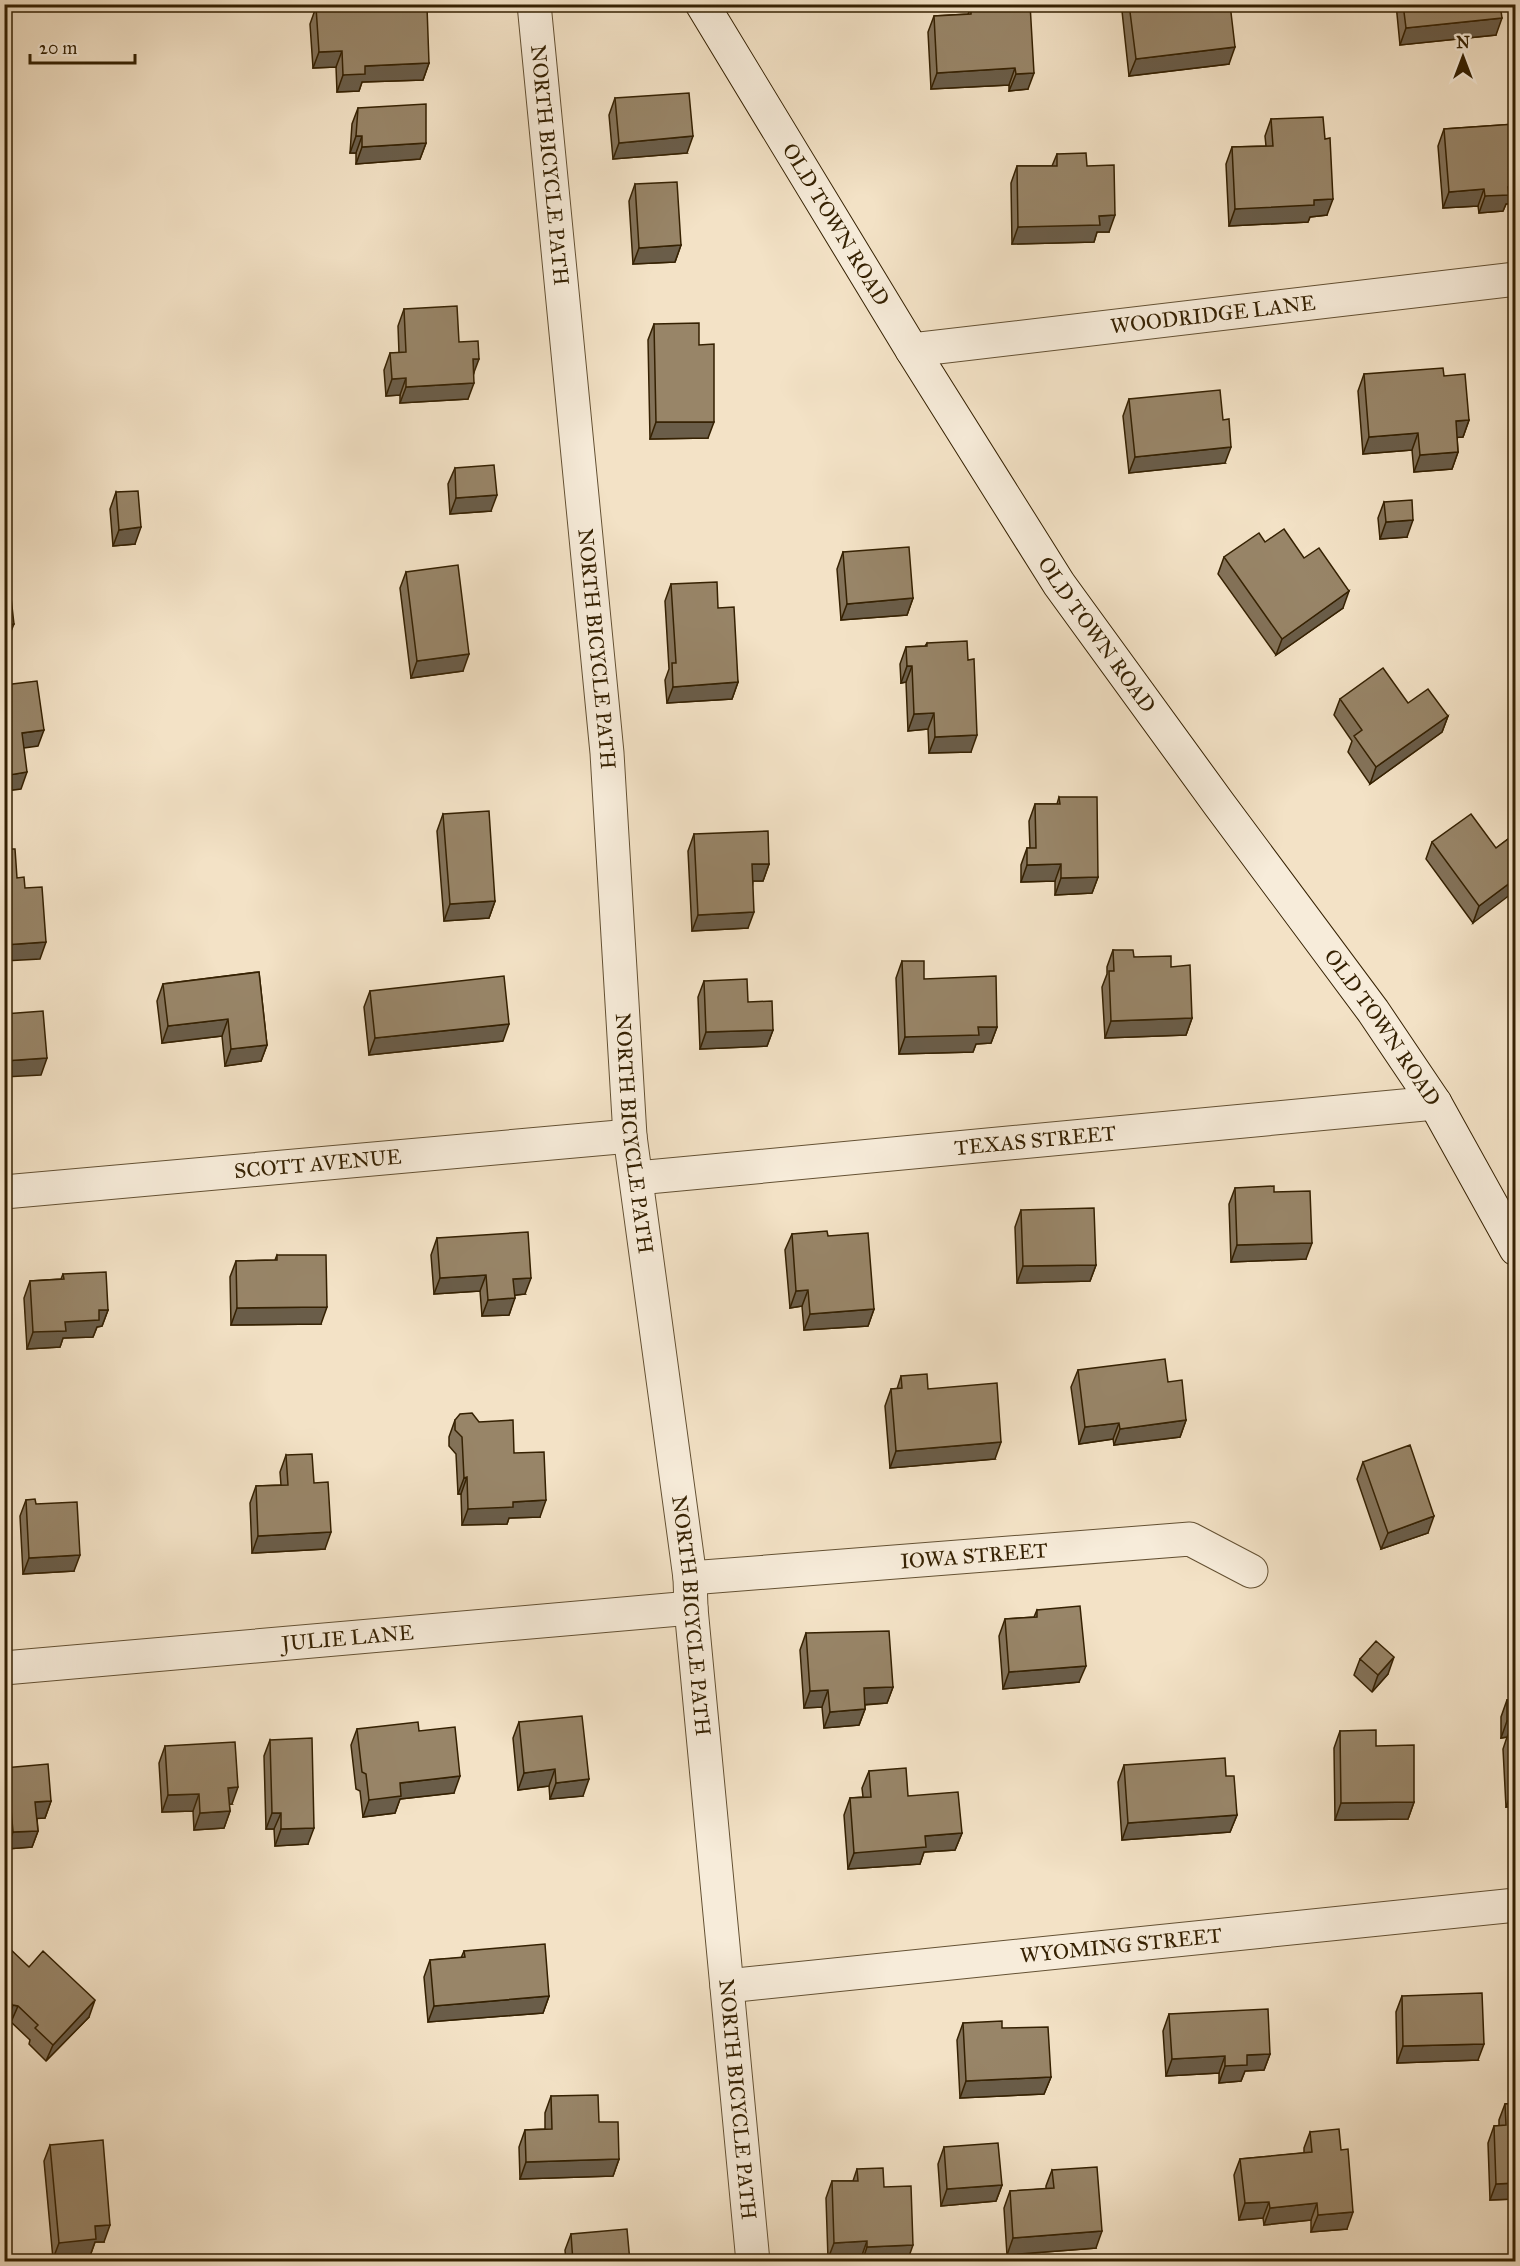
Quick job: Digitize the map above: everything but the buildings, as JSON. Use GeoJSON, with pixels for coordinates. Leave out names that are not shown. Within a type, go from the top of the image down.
{"type":"FeatureCollection","features":[{"type":"Feature","properties":{"kind":"street","name":"NORTH BICYCLE PATH"},"geometry":{"type":"LineString","coordinates":[[534,4],[607,753],[630,1136],[691,1593],[753,2262]]}},
{"type":"Feature","properties":{"kind":"street","name":"OLD TOWN ROAD"},"geometry":{"type":"LineString","coordinates":[[702,4],[912,350],[1059,584],[1373,1011],[1436,1103],[1515,1249]]}},
{"type":"Feature","properties":{"kind":"street","name":"WOODRIDGE LANE"},"geometry":{"type":"LineString","coordinates":[[912,350],[1515,279]]}},
{"type":"Feature","properties":{"kind":"street","name":"TEXAS STREET"},"geometry":{"type":"LineString","coordinates":[[637,1178],[1436,1103]]}},
{"type":"Feature","properties":{"kind":"street","name":"SCOTT AVENUE"},"geometry":{"type":"LineString","coordinates":[[4,1192],[630,1136]]}},
{"type":"Feature","properties":{"kind":"street","name":"IOWA STREET"},"geometry":{"type":"LineString","coordinates":[[691,1593],[1190,1539],[1251,1571]]}},
{"type":"Feature","properties":{"kind":"street","name":"JULIE LANE"},"geometry":{"type":"LineString","coordinates":[[4,1668],[691,1593]]}},
{"type":"Feature","properties":{"kind":"street","name":"WYOMING STREET"},"geometry":{"type":"LineString","coordinates":[[728,1986],[1515,1905]]}}]}
